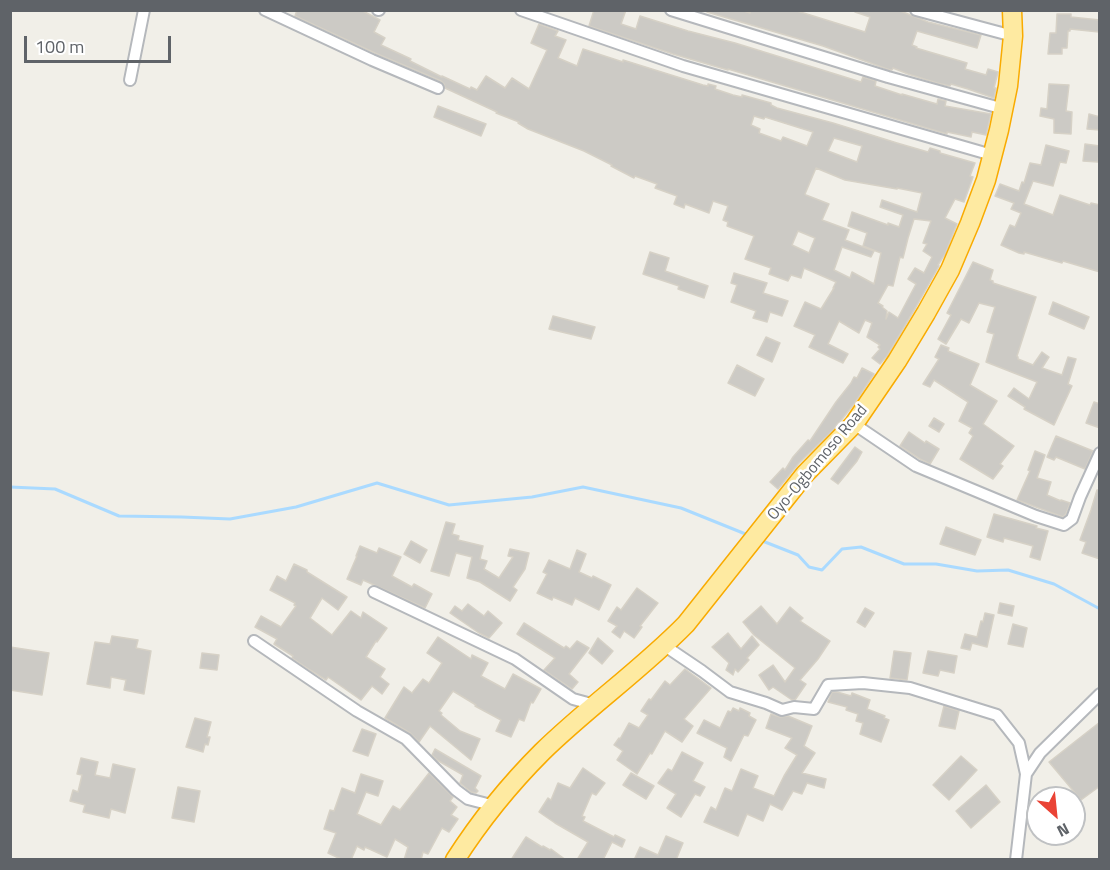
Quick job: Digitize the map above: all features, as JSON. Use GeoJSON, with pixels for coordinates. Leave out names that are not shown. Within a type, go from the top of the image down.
{"type":"FeatureCollection","features":[{"type":"Feature","properties":{"kind":"highway","name":"Oyo-Ogbomoso Road"},"geometry":{"type":"LineString","coordinates":[[455,860],[474,831],[541,753],[665,646],[686,624],[805,474],[854,424],[897,361],[950,270],[986,180],[1008,86],[1012,10]]}},
{"type":"Feature","properties":{"kind":"street"},"geometry":{"type":"LineString","coordinates":[[130,80],[144,10]]}},
{"type":"Feature","properties":{"kind":"street"},"geometry":{"type":"LineString","coordinates":[[266,10],[438,88]]}},
{"type":"Feature","properties":{"kind":"street"},"geometry":{"type":"LineString","coordinates":[[521,10],[683,66],[992,155]]}},
{"type":"Feature","properties":{"kind":"street"},"geometry":{"type":"LineString","coordinates":[[671,10],[888,77],[1004,109]]}},
{"type":"Feature","properties":{"kind":"street"},"geometry":{"type":"LineString","coordinates":[[916,10],[1012,36]]}},
{"type":"Feature","properties":{"kind":"street"},"geometry":{"type":"LineString","coordinates":[[854,424],[916,466],[1036,516],[1064,525],[1072,519],[1100,453]]}},
{"type":"Feature","properties":{"kind":"street"},"geometry":{"type":"LineString","coordinates":[[374,592],[515,659],[573,699],[595,705]]}},
{"type":"Feature","properties":{"kind":"street"},"geometry":{"type":"LineString","coordinates":[[254,642],[357,711],[406,739],[468,800],[495,806]]}},
{"type":"Feature","properties":{"kind":"street"},"geometry":{"type":"LineString","coordinates":[[665,646],[730,692],[782,710],[794,707],[814,709],[828,685],[863,684],[910,688],[997,716],[1019,743],[1026,774],[1016,860]]}},
{"type":"Feature","properties":{"kind":"street"},"geometry":{"type":"LineString","coordinates":[[1026,774],[1040,753],[1100,694]]}},
{"type":"Feature","properties":{"kind":"building"},"geometry":{"type":"Polygon","coordinates":[[[297,10],[361,10],[380,20],[374,32],[385,38],[381,45],[442,77],[477,90],[486,76],[505,88],[512,78],[529,89],[547,50],[531,43],[539,24],[558,31],[555,36],[566,40],[558,58],[577,66],[583,49],[703,85],[716,86],[715,89],[733,95],[742,97],[742,95],[771,103],[777,108],[928,152],[930,148],[975,163],[970,176],[973,177],[964,202],[955,199],[945,218],[957,224],[945,254],[887,356],[880,364],[872,358],[880,349],[878,347],[880,345],[867,337],[872,323],[865,320],[859,333],[839,321],[828,344],[848,354],[843,363],[809,347],[815,335],[794,326],[805,302],[821,309],[836,282],[804,268],[801,278],[791,275],[788,281],[769,274],[771,268],[745,259],[754,236],[727,226],[728,222],[723,220],[728,206],[713,201],[709,213],[685,204],[684,208],[674,204],[677,196],[655,188],[657,184],[635,176],[634,178],[584,151],[528,129],[519,122],[445,88],[441,81],[295,16],[297,10]],[[754,116],[751,125],[760,129],[759,133],[781,141],[783,137],[807,146],[813,132],[765,117],[764,119],[754,116]],[[834,138],[828,151],[857,162],[862,146],[834,138]],[[816,168],[805,194],[829,204],[822,220],[849,230],[845,240],[874,251],[871,257],[842,247],[834,270],[850,278],[852,272],[874,284],[881,253],[863,246],[867,233],[848,226],[852,212],[899,227],[903,215],[880,207],[882,200],[917,212],[922,193],[845,180],[816,168]],[[914,219],[903,258],[900,257],[893,286],[888,285],[878,303],[887,311],[886,319],[889,312],[898,318],[916,284],[908,279],[915,268],[924,273],[932,257],[923,251],[927,244],[923,243],[931,221],[914,219]],[[798,231],[792,245],[809,253],[815,238],[798,231]]]}},
{"type":"Feature","properties":{"kind":"building"},"geometry":{"type":"Polygon","coordinates":[[[594,10],[626,10],[621,24],[636,29],[640,16],[861,82],[863,77],[876,81],[875,86],[902,95],[937,104],[938,99],[946,101],[945,106],[991,114],[986,135],[972,132],[971,137],[947,132],[947,134],[673,54],[589,26],[594,10]]]}},
{"type":"Feature","properties":{"kind":"building"},"geometry":{"type":"Polygon","coordinates":[[[707,10],[741,10],[750,13],[751,10],[794,10],[865,32],[870,17],[855,12],[855,10],[898,10],[928,22],[981,35],[977,48],[917,31],[912,45],[967,63],[965,69],[986,75],[988,69],[998,72],[994,98],[951,84],[950,86],[937,83],[893,68],[890,70],[823,46],[707,12],[707,10]]]}},
{"type":"Feature","properties":{"kind":"building"},"geometry":{"type":"Polygon","coordinates":[[[1057,14],[1071,14],[1071,17],[1100,20],[1099,32],[1070,29],[1067,48],[1062,48],[1062,54],[1048,54],[1050,33],[1056,33],[1057,14]]]}},
{"type":"Feature","properties":{"kind":"building"},"geometry":{"type":"Polygon","coordinates":[[[1049,84],[1069,85],[1066,111],[1072,112],[1071,134],[1054,133],[1054,119],[1040,116],[1041,108],[1047,109],[1049,84]]]}},
{"type":"Feature","properties":{"kind":"building"},"geometry":{"type":"Polygon","coordinates":[[[438,106],[486,124],[481,136],[434,117],[438,106]]]}},
{"type":"Feature","properties":{"kind":"building"},"geometry":{"type":"Polygon","coordinates":[[[1089,114],[1100,117],[1100,130],[1087,129],[1089,114]]]}},
{"type":"Feature","properties":{"kind":"building"},"geometry":{"type":"Polygon","coordinates":[[[1085,144],[1100,146],[1098,162],[1083,161],[1085,144]]]}},
{"type":"Feature","properties":{"kind":"building"},"geometry":{"type":"Polygon","coordinates":[[[1046,145],[1069,151],[1066,163],[1060,162],[1053,186],[1033,181],[1024,204],[1053,215],[1060,195],[1090,205],[1091,203],[1100,205],[1100,272],[1063,261],[1062,263],[1024,252],[1024,254],[1019,253],[1001,245],[1010,225],[1015,227],[1021,213],[1011,209],[1014,203],[995,196],[1000,184],[1019,191],[1030,163],[1041,165],[1046,145]]]}},
{"type":"Feature","properties":{"kind":"building"},"geometry":{"type":"Polygon","coordinates":[[[650,252],[669,258],[665,271],[708,286],[704,298],[678,289],[679,286],[643,274],[650,252]]]}},
{"type":"Feature","properties":{"kind":"building"},"geometry":{"type":"Polygon","coordinates":[[[973,262],[993,270],[990,280],[993,283],[1036,297],[1018,359],[1033,365],[1042,352],[1049,357],[1042,368],[1062,375],[1068,357],[1076,359],[1068,384],[1072,386],[1054,425],[1024,409],[1025,407],[1008,396],[1014,388],[1029,399],[1037,382],[986,362],[994,334],[987,332],[995,307],[979,303],[969,323],[961,319],[946,344],[938,339],[951,315],[947,313],[973,262]]]}},
{"type":"Feature","properties":{"kind":"building"},"geometry":{"type":"Polygon","coordinates":[[[734,273],[767,283],[763,293],[788,301],[782,316],[770,312],[767,322],[753,318],[756,311],[731,302],[737,285],[731,283],[734,273]]]}},
{"type":"Feature","properties":{"kind":"building"},"geometry":{"type":"Polygon","coordinates":[[[1053,302],[1089,317],[1084,329],[1049,314],[1053,302]]]}},
{"type":"Feature","properties":{"kind":"building"},"geometry":{"type":"Polygon","coordinates":[[[553,316],[595,327],[591,339],[549,329],[553,316]]]}},
{"type":"Feature","properties":{"kind":"building"},"geometry":{"type":"Polygon","coordinates":[[[766,337],[780,343],[772,362],[757,355],[766,337]]]}},
{"type":"Feature","properties":{"kind":"building"},"geometry":{"type":"Polygon","coordinates":[[[941,345],[949,348],[948,351],[979,364],[970,385],[997,401],[983,424],[1014,446],[1000,464],[1003,466],[993,479],[960,459],[973,436],[969,433],[972,428],[959,421],[968,402],[934,380],[930,387],[923,384],[939,359],[935,357],[941,345]]]}},
{"type":"Feature","properties":{"kind":"building"},"geometry":{"type":"Polygon","coordinates":[[[737,365],[764,379],[755,396],[728,383],[737,365]]]}},
{"type":"Feature","properties":{"kind":"building"},"geometry":{"type":"Polygon","coordinates":[[[862,368],[874,374],[854,404],[778,489],[770,482],[783,468],[785,470],[793,457],[808,440],[810,441],[862,368]]]}},
{"type":"Feature","properties":{"kind":"building"},"geometry":{"type":"Polygon","coordinates":[[[1094,402],[1100,404],[1100,428],[1086,423],[1094,402]]]}},
{"type":"Feature","properties":{"kind":"building"},"geometry":{"type":"Polygon","coordinates":[[[934,418],[944,424],[939,432],[929,426],[934,418]]]}},
{"type":"Feature","properties":{"kind":"building"},"geometry":{"type":"Polygon","coordinates":[[[909,432],[939,449],[930,464],[900,446],[909,432]]]}},
{"type":"Feature","properties":{"kind":"building"},"geometry":{"type":"Polygon","coordinates":[[[1056,436],[1093,451],[1085,469],[1056,457],[1054,460],[1047,457],[1056,436]]]}},
{"type":"Feature","properties":{"kind":"building"},"geometry":{"type":"Polygon","coordinates":[[[855,447],[862,452],[838,484],[831,479],[855,447]]]}},
{"type":"Feature","properties":{"kind":"building"},"geometry":{"type":"Polygon","coordinates":[[[1035,451],[1045,455],[1037,478],[1051,482],[1047,495],[1070,503],[1063,517],[1017,500],[1030,471],[1028,470],[1035,451]]]}},
{"type":"Feature","properties":{"kind":"building"},"geometry":{"type":"Polygon","coordinates":[[[1097,490],[1100,490],[1100,559],[1082,553],[1086,542],[1080,540],[1097,490]]]}},
{"type":"Feature","properties":{"kind":"building"},"geometry":{"type":"Polygon","coordinates":[[[994,514],[1048,531],[1040,560],[1030,557],[1033,546],[1004,538],[1003,542],[987,537],[994,514]]]}},
{"type":"Feature","properties":{"kind":"building"},"geometry":{"type":"Polygon","coordinates":[[[446,522],[455,524],[452,534],[459,536],[458,540],[483,546],[480,559],[487,561],[484,569],[499,578],[513,557],[508,556],[510,549],[529,553],[525,569],[513,587],[517,590],[510,601],[480,582],[467,578],[472,557],[456,553],[449,576],[431,571],[446,522]]]}},
{"type":"Feature","properties":{"kind":"building"},"geometry":{"type":"Polygon","coordinates":[[[946,527],[981,540],[975,555],[940,544],[946,527]]]}},
{"type":"Feature","properties":{"kind":"building"},"geometry":{"type":"Polygon","coordinates":[[[411,541],[427,550],[420,563],[404,554],[411,541]]]}},
{"type":"Feature","properties":{"kind":"building"},"geometry":{"type":"Polygon","coordinates":[[[360,546],[377,553],[379,548],[401,557],[392,576],[412,587],[414,584],[432,594],[425,608],[363,580],[361,585],[347,579],[360,546]]]}},
{"type":"Feature","properties":{"kind":"building"},"geometry":{"type":"Polygon","coordinates":[[[577,550],[586,554],[579,572],[611,585],[599,610],[575,598],[572,605],[537,593],[547,574],[543,572],[549,560],[570,569],[577,550]]]}},
{"type":"Feature","properties":{"kind":"building"},"geometry":{"type":"Polygon","coordinates":[[[294,564],[347,597],[338,610],[322,598],[310,618],[332,635],[351,611],[361,618],[363,612],[387,628],[366,657],[385,669],[380,677],[389,684],[382,694],[372,686],[361,700],[328,677],[326,680],[292,658],[293,656],[274,644],[277,639],[255,627],[261,616],[281,627],[296,606],[295,603],[270,590],[277,576],[286,581],[294,564]]]}},
{"type":"Feature","properties":{"kind":"building"},"geometry":{"type":"Polygon","coordinates":[[[637,588],[658,603],[640,626],[642,627],[634,638],[624,631],[620,638],[612,632],[617,626],[608,621],[617,607],[621,610],[637,588]]]}},
{"type":"Feature","properties":{"kind":"building"},"geometry":{"type":"Polygon","coordinates":[[[1000,603],[1014,606],[1012,616],[998,613],[1000,603]]]}},
{"type":"Feature","properties":{"kind":"building"},"geometry":{"type":"Polygon","coordinates":[[[468,604],[484,616],[488,611],[502,623],[489,638],[450,613],[455,606],[462,611],[468,604]]]}},
{"type":"Feature","properties":{"kind":"building"},"geometry":{"type":"Polygon","coordinates":[[[761,606],[777,624],[790,607],[803,618],[800,621],[830,641],[800,680],[806,684],[795,700],[773,687],[769,690],[759,675],[773,665],[785,682],[795,668],[754,635],[743,622],[761,606]]]}},
{"type":"Feature","properties":{"kind":"building"},"geometry":{"type":"Polygon","coordinates":[[[865,608],[874,613],[865,627],[857,622],[865,608]]]}},
{"type":"Feature","properties":{"kind":"building"},"geometry":{"type":"Polygon","coordinates":[[[985,613],[994,615],[987,647],[972,643],[970,650],[961,648],[965,634],[977,637],[985,613]]]}},
{"type":"Feature","properties":{"kind":"building"},"geometry":{"type":"Polygon","coordinates":[[[524,623],[564,648],[566,646],[570,649],[577,641],[589,648],[569,674],[578,682],[572,689],[544,670],[555,658],[517,634],[524,623]]]}},
{"type":"Feature","properties":{"kind":"building"},"geometry":{"type":"Polygon","coordinates":[[[1013,624],[1027,628],[1023,647],[1008,644],[1013,624]]]}},
{"type":"Feature","properties":{"kind":"building"},"geometry":{"type":"Polygon","coordinates":[[[728,633],[741,649],[752,636],[759,645],[738,672],[735,669],[733,675],[726,670],[729,663],[712,647],[728,633]]]}},
{"type":"Feature","properties":{"kind":"building"},"geometry":{"type":"Polygon","coordinates":[[[112,636],[138,640],[136,648],[151,651],[144,694],[124,690],[126,680],[111,677],[110,688],[87,684],[95,642],[110,644],[112,636]]]}},
{"type":"Feature","properties":{"kind":"building"},"geometry":{"type":"Polygon","coordinates":[[[438,637],[471,659],[472,655],[488,663],[481,676],[505,689],[513,674],[541,689],[533,703],[531,702],[524,721],[519,719],[511,737],[496,731],[501,720],[453,691],[439,711],[460,731],[480,739],[471,760],[430,726],[419,742],[410,733],[385,718],[404,687],[412,693],[423,679],[429,683],[442,663],[427,653],[438,637]]]}},
{"type":"Feature","properties":{"kind":"building"},"geometry":{"type":"Polygon","coordinates":[[[598,638],[613,651],[602,664],[589,653],[598,638]]]}},
{"type":"Feature","properties":{"kind":"building"},"geometry":{"type":"Polygon","coordinates":[[[10,647],[49,653],[42,695],[10,690],[10,647]]]}},
{"type":"Feature","properties":{"kind":"building"},"geometry":{"type":"Polygon","coordinates":[[[894,651],[911,653],[907,680],[890,678],[894,651]]]}},
{"type":"Feature","properties":{"kind":"building"},"geometry":{"type":"Polygon","coordinates":[[[928,651],[957,656],[954,673],[940,670],[938,676],[923,673],[928,651]]]}},
{"type":"Feature","properties":{"kind":"building"},"geometry":{"type":"Polygon","coordinates":[[[202,653],[219,655],[217,670],[200,668],[202,653]]]}},
{"type":"Feature","properties":{"kind":"building"},"geometry":{"type":"Polygon","coordinates":[[[685,669],[711,688],[684,719],[693,726],[682,742],[665,731],[637,774],[617,760],[623,751],[614,745],[629,723],[639,728],[648,715],[641,711],[649,699],[651,700],[665,681],[670,685],[685,669]]]}},
{"type":"Feature","properties":{"kind":"building"},"geometry":{"type":"Polygon","coordinates":[[[832,692],[851,696],[852,693],[870,700],[867,709],[889,720],[881,742],[860,734],[863,723],[856,721],[858,714],[846,710],[847,707],[828,702],[832,692]]]}},
{"type":"Feature","properties":{"kind":"building"},"geometry":{"type":"Polygon","coordinates":[[[944,706],[959,711],[955,729],[939,726],[944,706]]]}},
{"type":"Feature","properties":{"kind":"building"},"geometry":{"type":"Polygon","coordinates":[[[733,708],[739,711],[740,708],[750,713],[749,716],[756,720],[748,736],[744,735],[731,761],[724,757],[727,748],[697,733],[704,720],[720,728],[728,711],[731,712],[733,708]]]}},
{"type":"Feature","properties":{"kind":"building"},"geometry":{"type":"Polygon","coordinates":[[[771,714],[780,717],[788,716],[812,726],[804,746],[815,753],[802,773],[826,779],[824,788],[807,783],[802,794],[793,791],[782,810],[770,804],[763,821],[747,814],[738,836],[704,822],[711,807],[716,810],[725,788],[732,791],[741,769],[758,776],[753,788],[774,796],[797,755],[785,748],[792,738],[766,728],[771,714]]]}},
{"type":"Feature","properties":{"kind":"building"},"geometry":{"type":"Polygon","coordinates":[[[195,718],[211,722],[207,737],[210,737],[208,745],[205,744],[203,752],[186,747],[195,718]]]}},
{"type":"Feature","properties":{"kind":"building"},"geometry":{"type":"Polygon","coordinates":[[[1100,722],[1100,786],[1086,796],[1086,786],[1069,786],[1049,762],[1100,722]]]}},
{"type":"Feature","properties":{"kind":"building"},"geometry":{"type":"Polygon","coordinates":[[[362,729],[376,734],[368,756],[353,751],[362,729]]]}},
{"type":"Feature","properties":{"kind":"building"},"geometry":{"type":"Polygon","coordinates":[[[435,749],[481,776],[475,788],[478,791],[476,793],[471,792],[460,783],[463,775],[432,755],[435,749]]]}},
{"type":"Feature","properties":{"kind":"building"},"geometry":{"type":"Polygon","coordinates":[[[682,752],[703,763],[693,781],[705,787],[700,796],[695,794],[681,817],[667,808],[676,794],[658,783],[668,769],[672,771],[682,752]]]}},
{"type":"Feature","properties":{"kind":"building"},"geometry":{"type":"Polygon","coordinates":[[[961,756],[977,770],[949,800],[933,785],[961,756]]]}},
{"type":"Feature","properties":{"kind":"building"},"geometry":{"type":"Polygon","coordinates":[[[81,758],[98,762],[95,775],[110,778],[113,764],[135,769],[125,813],[111,809],[109,818],[83,812],[85,805],[70,801],[73,790],[78,792],[82,775],[77,774],[81,758]]]}},
{"type":"Feature","properties":{"kind":"building"},"geometry":{"type":"Polygon","coordinates":[[[583,768],[605,783],[596,795],[592,793],[582,816],[585,817],[583,821],[614,837],[615,835],[625,840],[622,847],[612,842],[603,860],[577,860],[588,842],[539,812],[548,798],[551,800],[558,783],[570,788],[583,768]]]}},
{"type":"Feature","properties":{"kind":"building"},"geometry":{"type":"Polygon","coordinates":[[[429,773],[453,797],[450,801],[457,807],[451,815],[458,819],[449,832],[442,828],[428,854],[423,852],[421,860],[404,860],[408,847],[395,839],[387,857],[365,847],[364,850],[357,846],[351,860],[343,860],[328,853],[336,833],[324,829],[330,810],[334,811],[342,788],[355,793],[361,774],[383,781],[378,796],[366,792],[357,814],[381,825],[393,806],[400,810],[429,773]]]}},
{"type":"Feature","properties":{"kind":"building"},"geometry":{"type":"Polygon","coordinates":[[[631,773],[654,786],[646,799],[623,785],[631,773]]]}},
{"type":"Feature","properties":{"kind":"building"},"geometry":{"type":"Polygon","coordinates":[[[986,785],[1000,802],[971,828],[956,811],[986,785]]]}},
{"type":"Feature","properties":{"kind":"building"},"geometry":{"type":"Polygon","coordinates":[[[178,787],[200,791],[194,822],[172,818],[178,787]]]}},
{"type":"Feature","properties":{"kind":"building"},"geometry":{"type":"Polygon","coordinates":[[[666,836],[683,843],[676,860],[634,860],[640,847],[658,855],[666,836]]]}},
{"type":"Feature","properties":{"kind":"building"},"geometry":{"type":"Polygon","coordinates":[[[526,837],[542,847],[551,849],[566,860],[511,860],[526,837]]]}},
{"type":"Feature","properties":{"kind":"waterway"},"geometry":{"type":"LineString","coordinates":[[10,487],[55,489],[119,516],[230,519],[296,507],[377,483],[449,505],[532,497],[583,487],[681,508],[748,535]]}},
{"type":"Feature","properties":{"kind":"waterway"},"geometry":{"type":"LineString","coordinates":[[760,540],[798,555],[809,567],[822,570],[842,549],[861,547],[904,564],[936,564],[977,571],[1008,570],[1054,584],[1100,609]]}}]}
